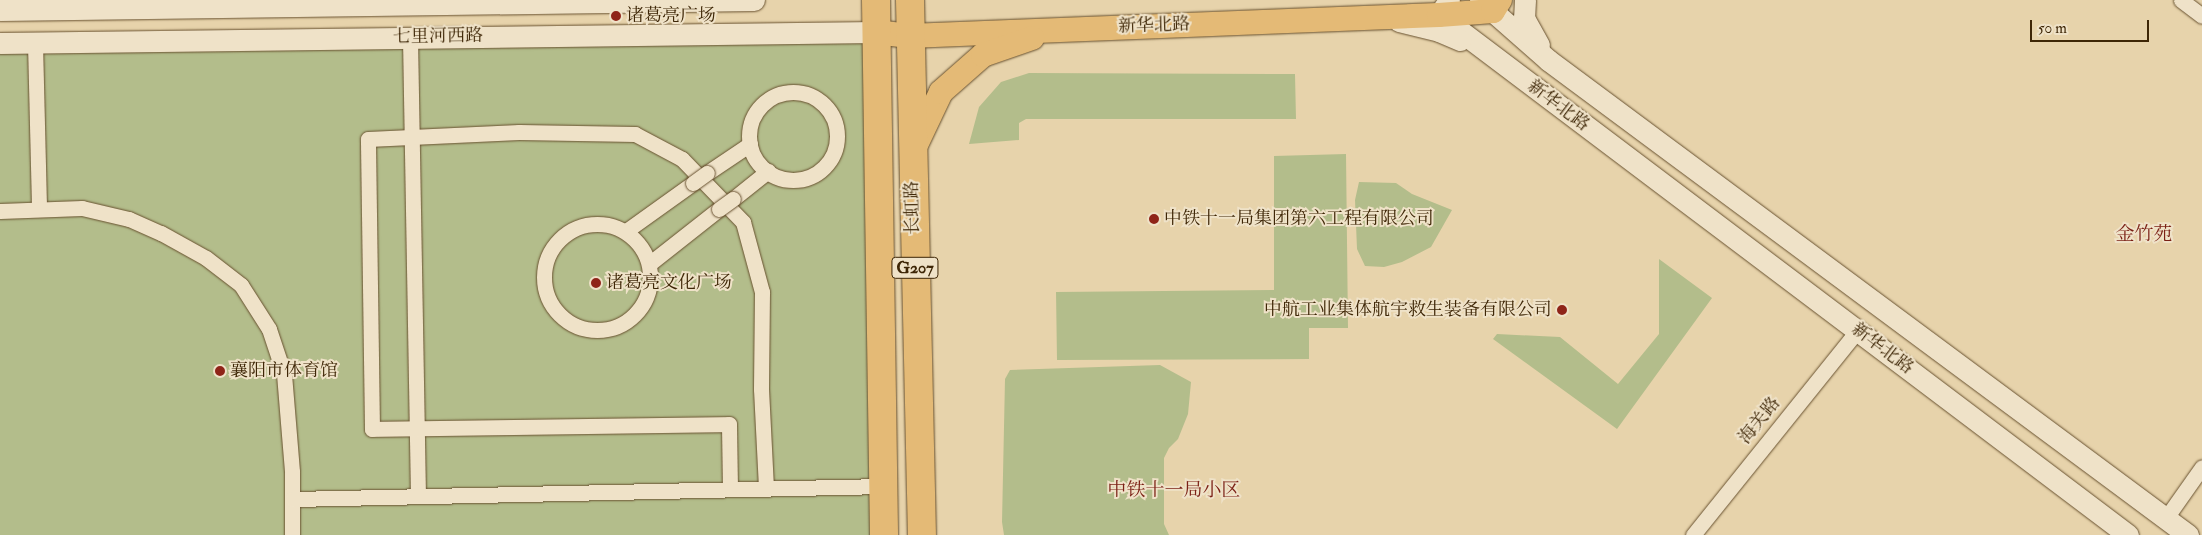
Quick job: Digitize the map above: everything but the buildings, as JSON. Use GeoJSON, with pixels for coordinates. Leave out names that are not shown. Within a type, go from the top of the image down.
{"type":"FeatureCollection","features":[{"type":"Feature","properties":{"kind":"highway","name":"长虹路"},"geometry":{"type":"LineString","coordinates":[[876,0],[884,535]]}},
{"type":"Feature","properties":{"kind":"highway","name":"长虹路"},"geometry":{"type":"LineString","coordinates":[[910,0],[909,36],[922,535]]}},
{"type":"Feature","properties":{"kind":"main road","name":"七里河西路"},"geometry":{"type":"LineString","coordinates":[[0,10],[288,3],[754,0]]}},
{"type":"Feature","properties":{"kind":"main road"},"geometry":{"type":"LineString","coordinates":[[1525,0],[1524,18],[1548,60]]}},
{"type":"Feature","properties":{"kind":"main road","name":"新华北路"},"geometry":{"type":"LineString","coordinates":[[1491,4],[1548,60],[2188,535]]}},
{"type":"Feature","properties":{"kind":"main road"},"geometry":{"type":"LineString","coordinates":[[1444,7],[1491,4]]}},
{"type":"Feature","properties":{"kind":"main road","name":"新华北路"},"geometry":{"type":"LineString","coordinates":[[876,32],[909,36],[1371,18],[1444,7],[1484,50],[2128,535]]}},
{"type":"Feature","properties":{"kind":"main road"},"geometry":{"type":"LineString","coordinates":[[1371,18],[1424,26],[1484,50]]}},
{"type":"Feature","properties":{"kind":"main road"},"geometry":{"type":"LineString","coordinates":[[912,153],[941,92],[983,55],[1057,30]]}},
{"type":"Feature","properties":{"kind":"main road","name":"七里河西路"},"geometry":{"type":"LineString","coordinates":[[0,43],[876,32]]}},
{"type":"Feature","properties":{"kind":"street"},"geometry":{"type":"LineString","coordinates":[[2181,0],[2202,16]]}},
{"type":"Feature","properties":{"kind":"street"},"geometry":{"type":"LineString","coordinates":[[410,38],[418,496]]}},
{"type":"Feature","properties":{"kind":"street"},"geometry":{"type":"LineString","coordinates":[[35,43],[39,209]]}},
{"type":"Feature","properties":{"kind":"street"},"geometry":{"type":"LineString","coordinates":[[792,92],[805,94],[816,99],[830,112],[837,130],[837,142],[833,154],[826,165],[816,173],[805,178],[779,177],[768,171],[760,164],[750,144],[752,119],[759,108],[768,100],[780,94],[792,92]]}},
{"type":"Feature","properties":{"kind":"street"},"geometry":{"type":"LineString","coordinates":[[730,489],[729,424],[372,429],[368,139],[519,132],[635,134],[682,159],[743,222],[762,292],[761,389],[766,488]]}},
{"type":"Feature","properties":{"kind":"street"},"geometry":{"type":"LineString","coordinates":[[626,231],[750,144]]}},
{"type":"Feature","properties":{"kind":"street"},"geometry":{"type":"LineString","coordinates":[[649,264],[768,171]]}},
{"type":"Feature","properties":{"kind":"street"},"geometry":{"type":"LineString","coordinates":[[0,211],[82,208],[129,219],[161,232],[206,258],[241,284],[268,329],[284,374],[292,499],[292,535]]}},
{"type":"Feature","properties":{"kind":"street"},"geometry":{"type":"LineString","coordinates":[[585,224],[613,225],[626,231],[644,251],[649,264],[651,278],[649,292],[643,305],[634,316],[609,329],[582,328],[569,322],[558,313],[544,289],[546,261],[551,248],[560,237],[585,224]]}},
{"type":"Feature","properties":{"kind":"street","name":"海关路"},"geometry":{"type":"LineString","coordinates":[[1693,535],[1857,331]]}},
{"type":"Feature","properties":{"kind":"street"},"geometry":{"type":"LineString","coordinates":[[2166,518],[2202,467]]}},
{"type":"Feature","properties":{"kind":"street"},"geometry":{"type":"LineString","coordinates":[[292,499],[883,486]]}},
{"type":"Feature","properties":{"kind":"green space"},"geometry":{"type":"Polygon","coordinates":[[[876,32],[884,535],[0,535],[0,37],[876,32]]]}},
{"type":"Feature","properties":{"kind":"green space"},"geometry":{"type":"Polygon","coordinates":[[[1029,73],[1295,74],[1296,119],[1026,119],[1019,123],[1019,140],[969,144],[979,107],[1001,82],[1029,73]]]}},
{"type":"Feature","properties":{"kind":"green space"},"geometry":{"type":"Polygon","coordinates":[[[1346,154],[1348,328],[1309,328],[1309,359],[1057,360],[1056,292],[1274,290],[1274,156],[1346,154]]]}},
{"type":"Feature","properties":{"kind":"green space"},"geometry":{"type":"Polygon","coordinates":[[[1359,182],[1396,183],[1412,194],[1452,210],[1431,247],[1402,262],[1384,267],[1365,266],[1357,249],[1355,200],[1359,182]]]}},
{"type":"Feature","properties":{"kind":"green space"},"geometry":{"type":"Polygon","coordinates":[[[1659,259],[1712,298],[1617,429],[1493,339],[1497,334],[1560,337],[1618,384],[1659,334],[1659,259]]]}},
{"type":"Feature","properties":{"kind":"green space"},"geometry":{"type":"Polygon","coordinates":[[[1160,365],[1191,382],[1188,414],[1178,439],[1169,448],[1164,458],[1164,524],[1169,535],[1004,535],[1002,522],[1005,379],[1010,370],[1160,365]]]}},
{"type":"Feature","properties":{"kind":"place","name":"诸葛亮广场"},"geometry":{"type":"Point","coordinates":[616,16]}},
{"type":"Feature","properties":{"kind":"place","name":"中铁十一局集团第六工程有限公司"},"geometry":{"type":"Point","coordinates":[1154,219]}},
{"type":"Feature","properties":{"kind":"place","name":"诸葛亮文化广场"},"geometry":{"type":"Point","coordinates":[596,283]}},
{"type":"Feature","properties":{"kind":"place","name":"中航工业集体航宇救生装备有限公司"},"geometry":{"type":"Point","coordinates":[1562,310]}},
{"type":"Feature","properties":{"kind":"place","name":"襄阳市体育馆"},"geometry":{"type":"Point","coordinates":[220,371]}},
{"type":"Feature","properties":{"kind":"district","name":"金竹苑"},"geometry":{"type":"Point","coordinates":[2144,235]}},
{"type":"Feature","properties":{"kind":"district","name":"中铁十一局小区"},"geometry":{"type":"Point","coordinates":[1174,491]}}]}
